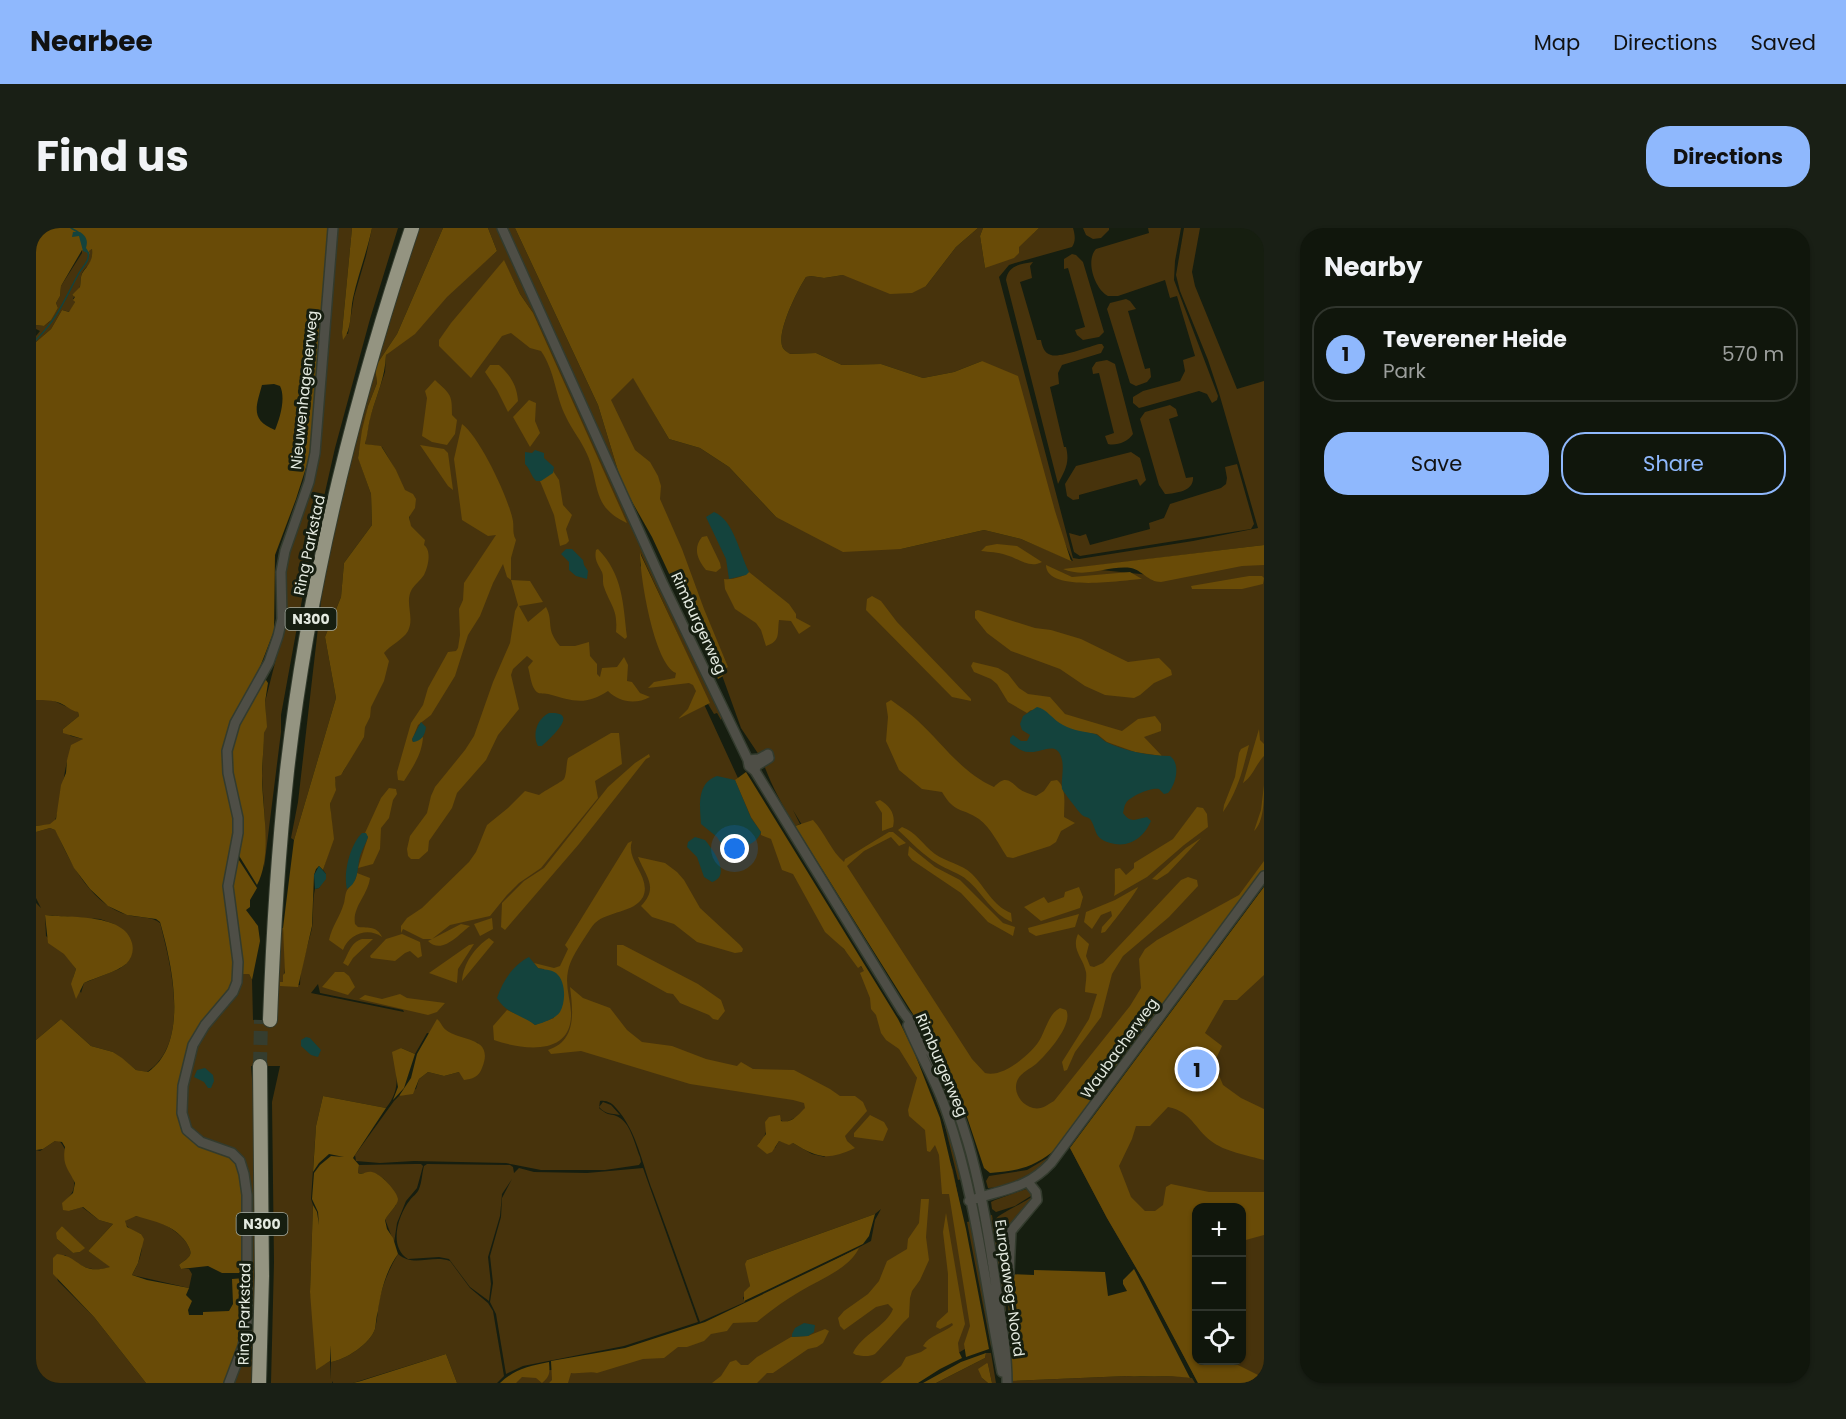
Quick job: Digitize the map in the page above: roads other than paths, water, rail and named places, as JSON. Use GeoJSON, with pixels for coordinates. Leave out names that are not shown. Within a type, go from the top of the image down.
{"type":"FeatureCollection","features":[{"type":"Feature","properties":{"kind":"highway","name":"Ring Parkstad"},"geometry":{"type":"LineString","coordinates":[[402,228],[365,345],[347,413],[304,609],[279,769],[267,901],[266,1020],[288,769],[312,611],[333,507],[354,421],[379,331],[412,228]]}},
{"type":"Feature","properties":{"kind":"highway","name":"Ring Parkstad"},"geometry":{"type":"LineString","coordinates":[[259,1383],[265,1066],[270,1285],[267,1383]]}},
{"type":"Feature","properties":{"kind":"street","name":"Nieuwenhagenerweg"},"geometry":{"type":"LineString","coordinates":[[229,1383],[243,1346],[247,1327],[247,1189],[241,1164],[235,1155],[197,1141],[187,1130],[182,1113],[183,1086],[188,1060],[196,1039],[233,992],[237,982],[238,962],[228,886],[238,833],[238,818],[228,773],[227,751],[231,731],[269,662],[281,626],[281,572],[285,551],[309,482],[315,453],[333,228]]}},
{"type":"Feature","properties":{"kind":"street","name":"Rimburgerweg"},"geometry":{"type":"LineString","coordinates":[[502,228],[663,584],[749,766],[755,771],[903,1012],[947,1112],[962,1165],[969,1201]]}},
{"type":"Feature","properties":{"kind":"street"},"geometry":{"type":"LineString","coordinates":[[748,760],[768,756],[756,766],[755,771]]}},
{"type":"Feature","properties":{"kind":"street","name":"Waubacherweg"},"geometry":{"type":"LineString","coordinates":[[969,1201],[1013,1189],[1028,1182],[1052,1163],[1264,876]]}},
{"type":"Feature","properties":{"kind":"street","name":"Rimburgerweg"},"geometry":{"type":"LineString","coordinates":[[903,1012],[915,1026],[930,1053],[957,1112],[973,1161],[981,1197]]}},
{"type":"Feature","properties":{"kind":"street","name":"Europaweg-Noord"},"geometry":{"type":"LineString","coordinates":[[1009,1274],[1011,1231],[1017,1221],[1037,1200],[1036,1192],[1028,1182]]}},
{"type":"Feature","properties":{"kind":"street","name":"Europaweg-Noord"},"geometry":{"type":"LineString","coordinates":[[981,1197],[1005,1348],[1005,1383]]}},
{"type":"Feature","properties":{"kind":"street","name":"Europaweg-Noord"},"geometry":{"type":"LineString","coordinates":[[969,1201],[1005,1383]]}},
{"type":"Feature","properties":{"kind":"water"},"geometry":{"type":"Polygon","coordinates":[[[73,232],[80,232],[84,236],[87,241],[86,248],[90,254],[83,251],[79,236],[72,237],[73,232]]]}},
{"type":"Feature","properties":{"kind":"water"},"geometry":{"type":"Polygon","coordinates":[[[535,450],[544,453],[544,458],[554,467],[553,473],[541,481],[536,481],[525,464],[525,452],[532,453],[535,450]]]}},
{"type":"Feature","properties":{"kind":"water"},"geometry":{"type":"Polygon","coordinates":[[[714,512],[727,522],[736,539],[749,572],[746,575],[729,579],[726,559],[706,517],[714,512]]]}},
{"type":"Feature","properties":{"kind":"water"},"geometry":{"type":"Polygon","coordinates":[[[566,549],[572,549],[583,560],[588,571],[587,579],[576,576],[569,570],[569,562],[561,554],[566,549]]]}},
{"type":"Feature","properties":{"kind":"water"},"geometry":{"type":"Polygon","coordinates":[[[1037,707],[1063,725],[1096,735],[1121,748],[1170,756],[1175,764],[1176,774],[1168,793],[1164,794],[1159,789],[1151,789],[1136,795],[1125,804],[1123,813],[1129,819],[1147,817],[1151,821],[1137,839],[1127,844],[1115,844],[1106,842],[1098,836],[1090,819],[1082,815],[1062,789],[1063,764],[1057,750],[1028,752],[1010,743],[1013,735],[1021,741],[1027,741],[1030,735],[1022,730],[1020,724],[1023,716],[1037,707]]]}},
{"type":"Feature","properties":{"kind":"water"},"geometry":{"type":"Polygon","coordinates":[[[549,713],[563,716],[563,721],[551,738],[542,746],[538,746],[537,727],[541,719],[549,713]]]}},
{"type":"Feature","properties":{"kind":"water"},"geometry":{"type":"Polygon","coordinates":[[[421,722],[426,727],[425,733],[422,738],[413,742],[412,739],[421,722]]]}},
{"type":"Feature","properties":{"kind":"water"},"geometry":{"type":"Polygon","coordinates":[[[717,776],[735,780],[751,818],[761,832],[759,837],[747,846],[726,851],[717,837],[701,824],[702,790],[710,779],[717,776]]]}},
{"type":"Feature","properties":{"kind":"water"},"geometry":{"type":"Polygon","coordinates":[[[362,833],[366,833],[368,837],[360,856],[356,879],[347,889],[348,860],[362,833]]]}},
{"type":"Feature","properties":{"kind":"water"},"geometry":{"type":"Polygon","coordinates":[[[695,837],[705,840],[719,862],[720,874],[718,879],[712,882],[704,877],[697,857],[687,847],[688,842],[695,837]]]}},
{"type":"Feature","properties":{"kind":"water"},"geometry":{"type":"Polygon","coordinates":[[[319,866],[326,874],[326,879],[319,888],[315,889],[314,875],[319,866]]]}},
{"type":"Feature","properties":{"kind":"water"},"geometry":{"type":"Polygon","coordinates":[[[529,957],[538,968],[556,973],[562,981],[564,992],[560,1012],[552,1019],[535,1025],[504,1007],[497,998],[509,974],[529,957]]]}},
{"type":"Feature","properties":{"kind":"water"},"geometry":{"type":"Polygon","coordinates":[[[306,1037],[310,1038],[321,1050],[318,1057],[311,1055],[301,1046],[301,1040],[306,1037]]]}},
{"type":"Feature","properties":{"kind":"water"},"geometry":{"type":"Polygon","coordinates":[[[205,1068],[213,1075],[214,1081],[211,1088],[194,1077],[197,1070],[205,1068]]]}},
{"type":"Feature","properties":{"kind":"water"},"geometry":{"type":"Polygon","coordinates":[[[804,1323],[815,1325],[814,1332],[808,1336],[792,1337],[795,1328],[804,1323]]]}},
{"type":"Feature","properties":{"kind":"waterway"},"geometry":{"type":"LineString","coordinates":[[71,228],[78,232]]}},
{"type":"Feature","properties":{"kind":"waterway"},"geometry":{"type":"LineString","coordinates":[[36,340],[60,308],[87,261],[88,253]]}},
{"type":"Feature","properties":{"kind":"tunnel"},"geometry":{"type":"LineString","coordinates":[[260,1066],[261,1020]]}},
{"type":"Feature","properties":{"kind":"place","name":"Teverener Heide"},"geometry":{"type":"Point","coordinates":[1197,1069]}}]}
